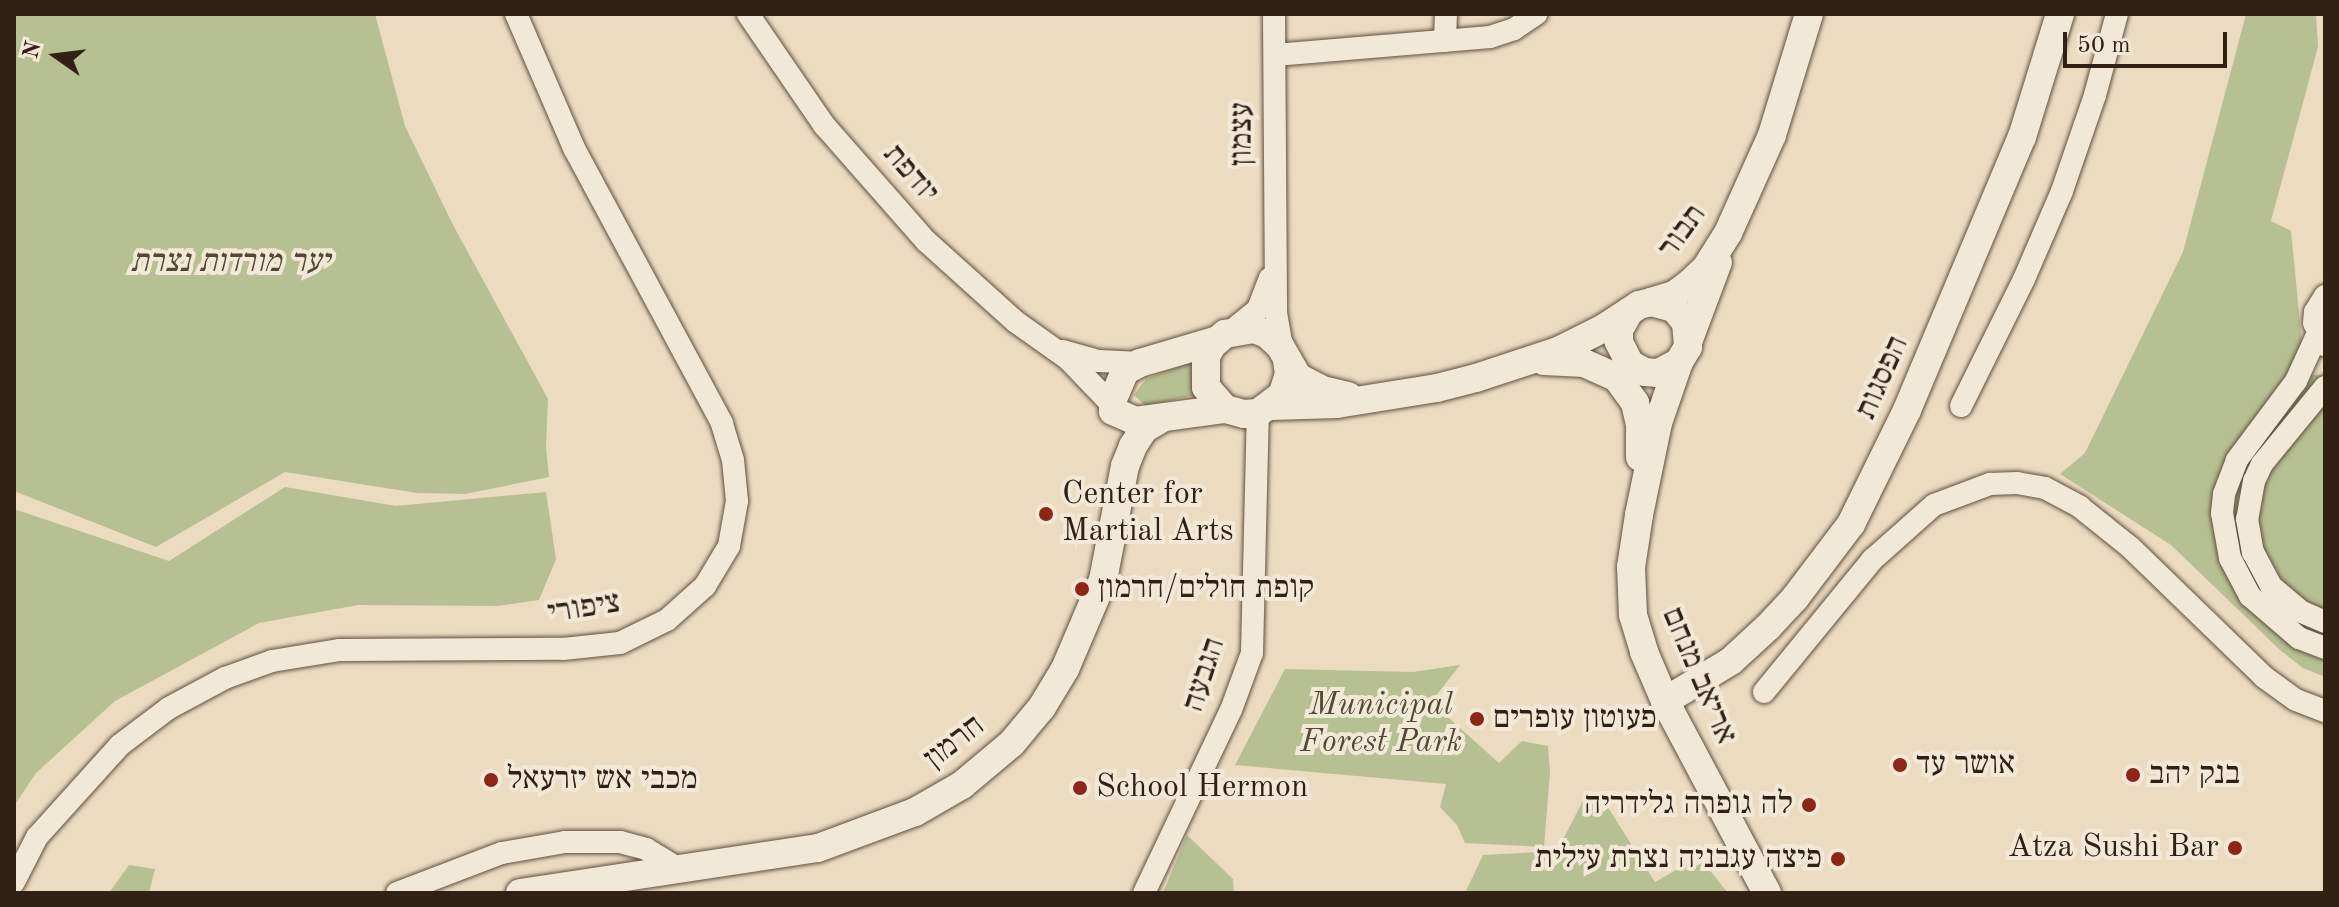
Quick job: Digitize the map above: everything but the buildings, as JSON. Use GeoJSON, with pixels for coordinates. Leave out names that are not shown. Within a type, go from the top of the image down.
{"type":"FeatureCollection","features":[{"type":"Feature","properties":{"kind":"street","name":"ציפורי"},"geometry":{"type":"LineString","coordinates":[[14,882],[37,837],[120,745],[169,708],[225,678],[272,661],[340,650],[563,649],[620,643],[667,620],[705,586],[729,546],[737,501],[733,460],[722,423],[574,148],[526,44],[516,14]]}},
{"type":"Feature","properties":{"kind":"street","name":"יודפת"},"geometry":{"type":"LineString","coordinates":[[748,14],[824,125],[926,241],[1016,322],[1085,374],[1113,408]]}},
{"type":"Feature","properties":{"kind":"street","name":"עצמון"},"geometry":{"type":"LineString","coordinates":[[1274,14],[1274,253],[1276,313],[1285,356]]}},
{"type":"Feature","properties":{"kind":"street"},"geometry":{"type":"LineString","coordinates":[[1445,41],[1446,14]]}},
{"type":"Feature","properties":{"kind":"street"},"geometry":{"type":"LineString","coordinates":[[1275,55],[1490,37],[1514,29],[1536,14]]}},
{"type":"Feature","properties":{"kind":"street"},"geometry":{"type":"LineString","coordinates":[[1736,216],[1772,135],[1809,14]]}},
{"type":"Feature","properties":{"kind":"street","name":"הפסגות"},"geometry":{"type":"LineString","coordinates":[[1665,701],[1731,661],[1768,627],[1795,598],[1851,524],[1907,410],[2022,137],[2060,14]]}},
{"type":"Feature","properties":{"kind":"street"},"geometry":{"type":"LineString","coordinates":[[1961,406],[2024,279],[2062,191],[2095,95],[2117,14]]}},
{"type":"Feature","properties":{"kind":"street","name":"תבור"},"geometry":{"type":"LineString","coordinates":[[1558,351],[1640,307],[1674,295],[1706,268],[1736,216]]}},
{"type":"Feature","properties":{"kind":"street","name":"תבור"},"geometry":{"type":"LineString","coordinates":[[1658,423],[1736,216]]}},
{"type":"Feature","properties":{"kind":"street","name":"עצמון"},"geometry":{"type":"LineString","coordinates":[[1224,336],[1247,321],[1258,309],[1274,253]]}},
{"type":"Feature","properties":{"kind":"street"},"geometry":{"type":"LineString","coordinates":[[2325,296],[2315,312],[2321,340],[2296,381],[2237,460],[2224,494],[2222,513],[2230,558],[2250,596],[2299,638],[2325,648]]}},
{"type":"Feature","properties":{"kind":"street"},"geometry":{"type":"LineString","coordinates":[[1640,307],[1674,308],[1686,323],[1684,352],[1658,373],[1634,366],[1619,342],[1619,330],[1640,307]]}},
{"type":"Feature","properties":{"kind":"street"},"geometry":{"type":"LineString","coordinates":[[1365,399],[1311,385],[1298,377],[1267,334],[1254,329],[1140,363],[1125,371],[1113,408],[1135,421],[1225,409],[1244,414],[1265,409],[1312,406],[1365,399],[1437,388],[1558,351],[1603,351],[1615,353],[1648,377],[1655,393],[1658,423]]}},
{"type":"Feature","properties":{"kind":"street"},"geometry":{"type":"LineString","coordinates":[[1224,336],[1206,356],[1203,372],[1214,400],[1225,409]]}},
{"type":"Feature","properties":{"kind":"street","name":"יודפת"},"geometry":{"type":"LineString","coordinates":[[1054,348],[1099,361],[1140,363]]}},
{"type":"Feature","properties":{"kind":"street"},"geometry":{"type":"LineString","coordinates":[[1265,409],[1282,395],[1289,374],[1285,356]]}},
{"type":"Feature","properties":{"kind":"street"},"geometry":{"type":"LineString","coordinates":[[1530,361],[1584,363],[1617,378],[1629,391],[1640,425],[1640,510]]}},
{"type":"Feature","properties":{"kind":"street"},"geometry":{"type":"LineString","coordinates":[[2325,387],[2262,464],[2254,481],[2247,519],[2253,552],[2272,587],[2302,612],[2325,622]]}},
{"type":"Feature","properties":{"kind":"street","name":"חרמון"},"geometry":{"type":"LineString","coordinates":[[1113,408],[1120,440],[1121,496]]}},
{"type":"Feature","properties":{"kind":"street","name":"הגבעה"},"geometry":{"type":"LineString","coordinates":[[1144,893],[1231,710],[1252,653],[1265,409]]}},
{"type":"Feature","properties":{"kind":"street","name":"חרמון"},"geometry":{"type":"LineString","coordinates":[[520,893],[818,848],[864,834],[915,812],[962,785],[1012,743],[1042,707],[1084,629],[1103,580],[1133,446],[1144,429],[1162,418]]}},
{"type":"Feature","properties":{"kind":"street","name":"אריאב מנחם"},"geometry":{"type":"LineString","coordinates":[[1658,423],[1631,567],[1633,615],[1644,652],[1665,701],[1767,893]]}},
{"type":"Feature","properties":{"kind":"street"},"geometry":{"type":"LineString","coordinates":[[1764,692],[1872,560],[1934,505],[1990,484],[2017,483],[2045,488],[2080,507],[2130,547],[2264,677],[2296,700],[2325,711]]}},
{"type":"Feature","properties":{"kind":"street"},"geometry":{"type":"LineString","coordinates":[[397,893],[502,853],[565,842],[620,842],[646,849],[679,869]]}},
{"type":"Feature","properties":{"kind":"green space","name":"יער מורדות נצרת"},"geometry":{"type":"Polygon","coordinates":[[[14,14],[375,14],[405,126],[453,225],[548,399],[546,447],[549,477],[465,494],[417,493],[285,472],[156,547],[14,491],[14,14]]]}},
{"type":"Feature","properties":{"kind":"green space"},"geometry":{"type":"Polygon","coordinates":[[[2246,14],[2316,14],[2318,47],[2271,221],[2291,231],[2305,374],[2325,376],[2325,677],[2303,668],[2280,650],[2171,545],[2060,474],[2085,453],[2183,252],[2246,14]]]}},
{"type":"Feature","properties":{"kind":"green space"},"geometry":{"type":"Polygon","coordinates":[[[1190,363],[1195,395],[1146,406],[1134,395],[1146,379],[1190,363]]]}},
{"type":"Feature","properties":{"kind":"green space"},"geometry":{"type":"Polygon","coordinates":[[[285,487],[396,506],[546,492],[556,559],[539,600],[497,606],[358,605],[259,623],[115,701],[36,773],[14,806],[14,509],[169,561],[285,487]]]}},
{"type":"Feature","properties":{"kind":"green space","name":"Municipal Forest Park"},"geometry":{"type":"Polygon","coordinates":[[[1460,665],[1431,702],[1499,763],[1522,741],[1548,746],[1550,772],[1544,847],[1465,843],[1457,825],[1440,807],[1446,784],[1235,765],[1285,669],[1413,672],[1460,665]]]}},
{"type":"Feature","properties":{"kind":"green space","name":"Municipal Forest Park"},"geometry":{"type":"Polygon","coordinates":[[[1586,795],[1604,801],[1655,882],[1699,857],[1728,893],[1465,893],[1483,855],[1557,851],[1586,795]]]}},
{"type":"Feature","properties":{"kind":"green space"},"geometry":{"type":"Polygon","coordinates":[[[1187,835],[1233,879],[1234,893],[1163,893],[1187,835]]]}},
{"type":"Feature","properties":{"kind":"green space"},"geometry":{"type":"Polygon","coordinates":[[[129,865],[155,869],[149,893],[109,893],[129,865]]]}},
{"type":"Feature","properties":{"kind":"place","name":"Center for Martial Arts"},"geometry":{"type":"Point","coordinates":[1046,514]}},
{"type":"Feature","properties":{"kind":"place","name":"קופת חולים/חרמון"},"geometry":{"type":"Point","coordinates":[1082,589]}},
{"type":"Feature","properties":{"kind":"place","name":"פעוטון עופרים"},"geometry":{"type":"Point","coordinates":[1477,719]}},
{"type":"Feature","properties":{"kind":"place","name":"אושר עד"},"geometry":{"type":"Point","coordinates":[1900,765]}},
{"type":"Feature","properties":{"kind":"place","name":"בנק יהב"},"geometry":{"type":"Point","coordinates":[2133,775]}},
{"type":"Feature","properties":{"kind":"place","name":"מכבי אש יזרעאל"},"geometry":{"type":"Point","coordinates":[491,780]}},
{"type":"Feature","properties":{"kind":"place","name":"School Hermon"},"geometry":{"type":"Point","coordinates":[1080,788]}},
{"type":"Feature","properties":{"kind":"place","name":"לה גופרה גלידריה"},"geometry":{"type":"Point","coordinates":[1809,805]}},
{"type":"Feature","properties":{"kind":"place","name":"Atza Sushi Bar"},"geometry":{"type":"Point","coordinates":[2235,848]}},
{"type":"Feature","properties":{"kind":"place","name":"פיצה עגבניה נצרת עילית"},"geometry":{"type":"Point","coordinates":[1838,859]}}]}
